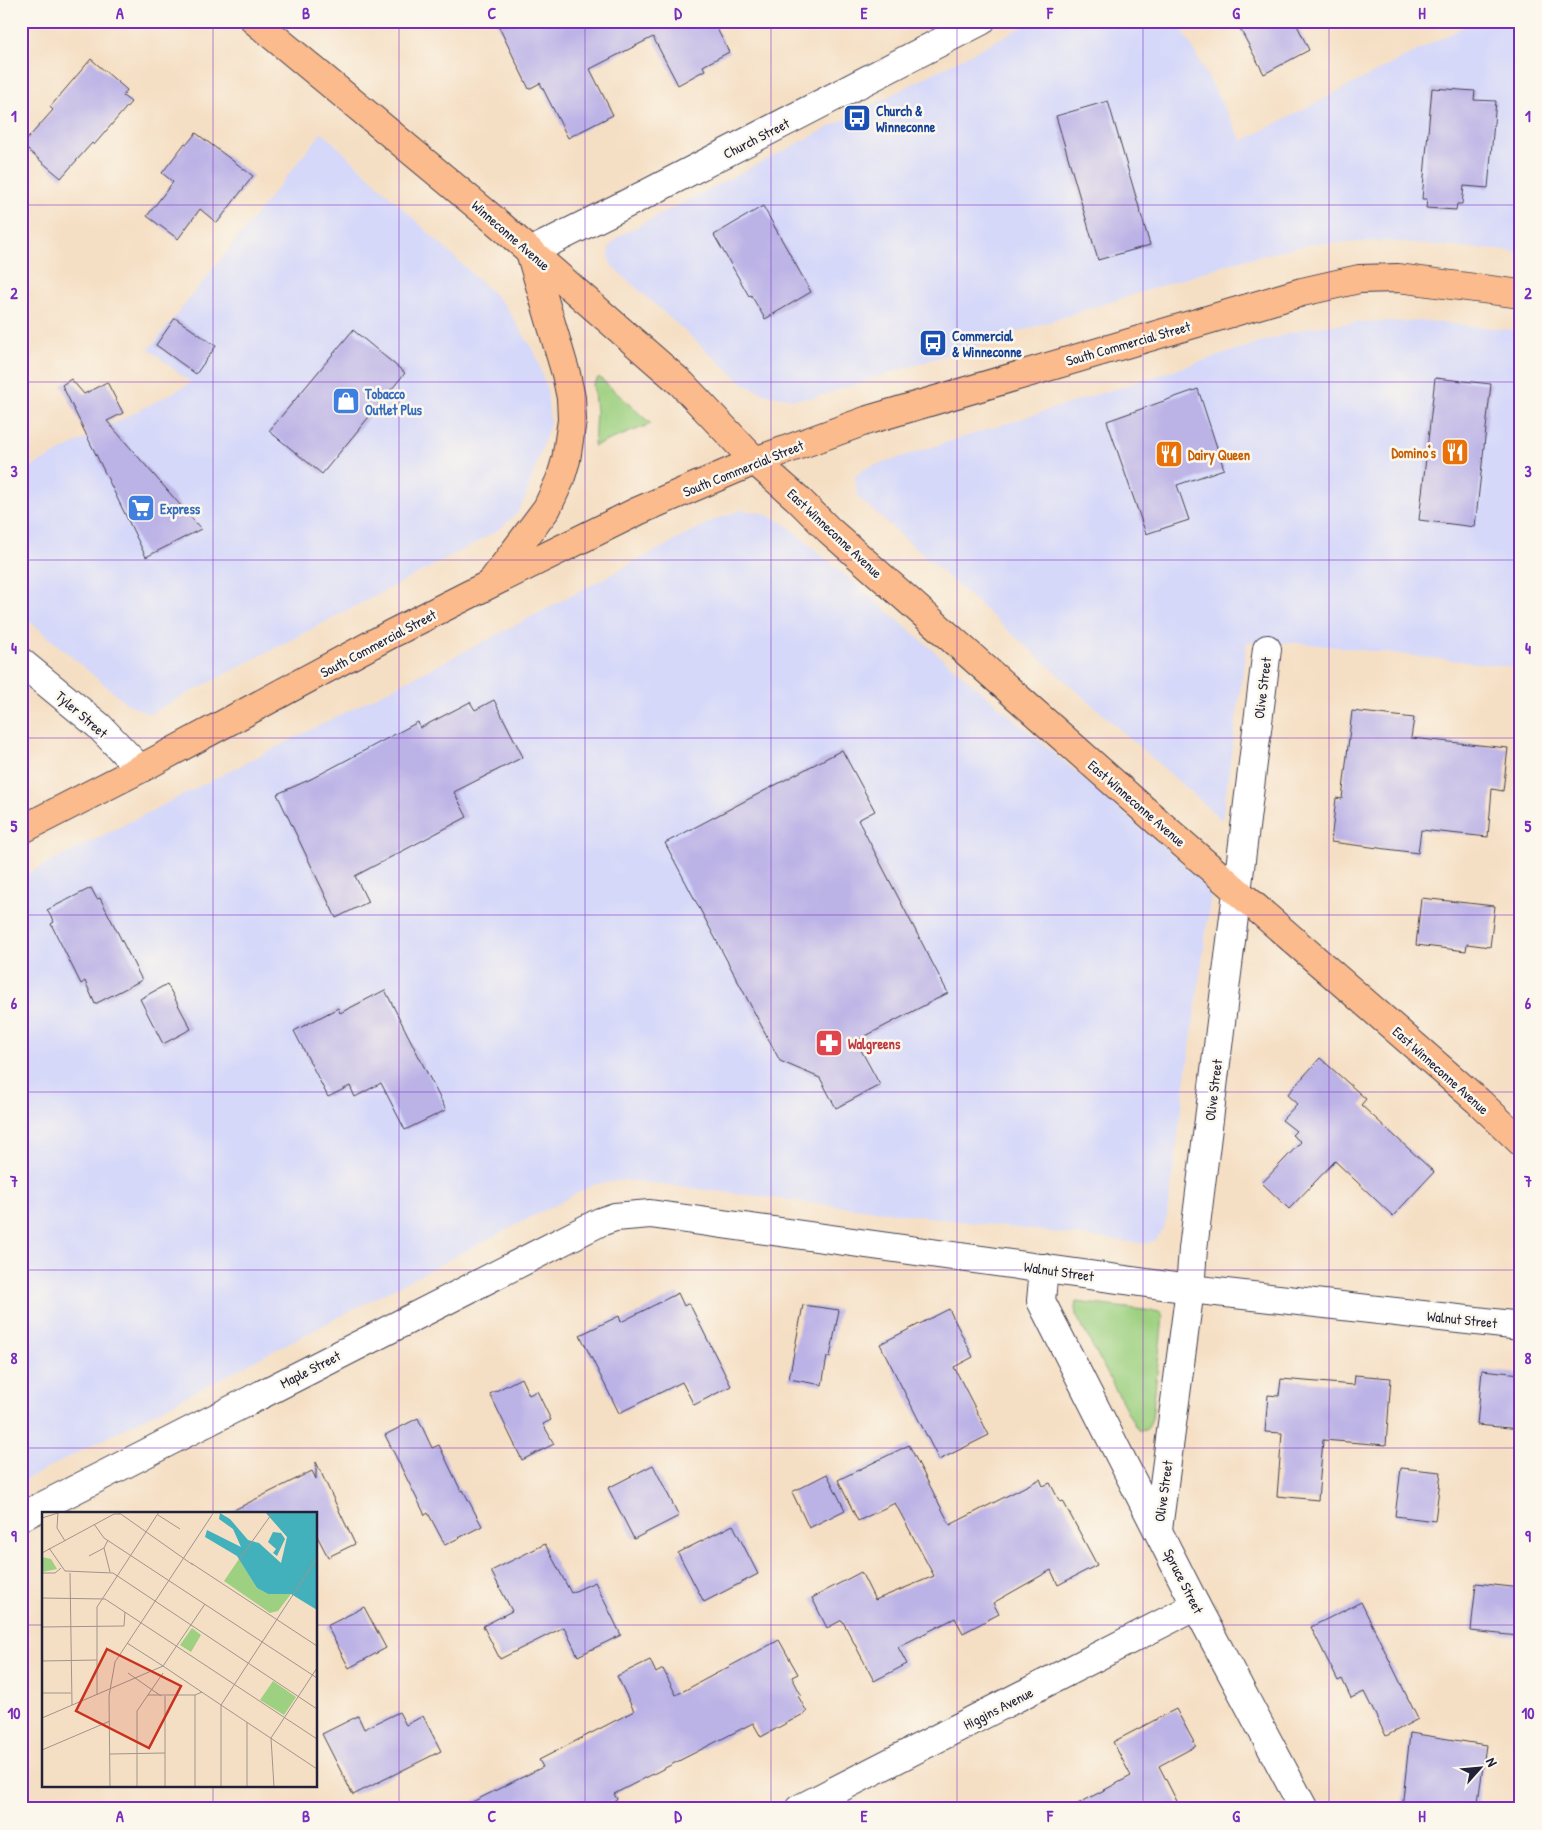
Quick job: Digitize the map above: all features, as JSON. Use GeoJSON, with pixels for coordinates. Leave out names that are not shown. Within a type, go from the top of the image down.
{"type":"FeatureCollection","features":[{"type":"Feature","properties":{"kind":"main road","name":"Winneconne Avenue"},"geometry":{"type":"LineString","coordinates":[[255,21],[530,252],[682,384],[755,461]]}},
{"type":"Feature","properties":{"kind":"main road"},"geometry":{"type":"LineString","coordinates":[[490,584],[547,508],[564,467],[570,437],[572,420],[566,374],[530,252]]}},
{"type":"Feature","properties":{"kind":"main road","name":"South Commercial Street"},"geometry":{"type":"LineString","coordinates":[[21,830],[140,769],[391,634],[638,511],[755,461],[868,420],[1302,292],[1359,279],[1398,278],[1521,294]]}},
{"type":"Feature","properties":{"kind":"main road","name":"East Winneconne Avenue"},"geometry":{"type":"LineString","coordinates":[[755,461],[932,622],[1478,1101],[1521,1142]]}},
{"type":"Feature","properties":{"kind":"street","name":"Church Street"},"geometry":{"type":"LineString","coordinates":[[530,252],[981,21]]}},
{"type":"Feature","properties":{"kind":"street","name":"Olive Street"},"geometry":{"type":"LineString","coordinates":[[1158,1529],[1190,1290],[1193,1249],[1267,650]]}},
{"type":"Feature","properties":{"kind":"street","name":"Tyler Street"},"geometry":{"type":"LineString","coordinates":[[21,662],[99,726],[140,769]]}},
{"type":"Feature","properties":{"kind":"street","name":"Walnut Street"},"geometry":{"type":"LineString","coordinates":[[600,1222],[615,1217],[650,1214],[1190,1290],[1521,1326]]}},
{"type":"Feature","properties":{"kind":"street","name":"Maple Street"},"geometry":{"type":"LineString","coordinates":[[21,1517],[600,1222]]}},
{"type":"Feature","properties":{"kind":"street","name":"Spruce Street"},"geometry":{"type":"LineString","coordinates":[[1044,1268],[1041,1301],[1196,1606],[1304,1809]]}},
{"type":"Feature","properties":{"kind":"street","name":"Higgins Avenue"},"geometry":{"type":"LineString","coordinates":[[799,1809],[1196,1606]]}},
{"type":"Feature","properties":{"kind":"shaded area"},"geometry":{"type":"Polygon","coordinates":[[[1034,21],[1178,21],[1242,141],[1475,21],[1521,21],[1521,252],[1385,241],[1311,244],[1238,261],[813,398],[793,399],[766,394],[744,384],[614,268],[609,260],[609,248],[617,237],[1034,21]]]}},
{"type":"Feature","properties":{"kind":"shaded area"},"geometry":{"type":"Polygon","coordinates":[[[322,132],[505,305],[536,355],[547,390],[550,424],[525,498],[517,513],[502,527],[478,542],[149,714],[126,703],[21,614],[21,472],[191,383],[149,349],[322,132]]]}},
{"type":"Feature","properties":{"kind":"shaded area"},"geometry":{"type":"Polygon","coordinates":[[[1426,321],[1521,331],[1521,668],[1300,643],[1247,642],[1222,820],[858,497],[855,476],[866,468],[1306,328],[1361,322],[1426,321]]]}},
{"type":"Feature","properties":{"kind":"shaded area"},"geometry":{"type":"Polygon","coordinates":[[[741,510],[763,513],[785,524],[1212,888],[1167,1216],[1163,1229],[1156,1239],[1146,1244],[625,1180],[593,1185],[21,1482],[21,877],[493,637],[714,520],[741,510]]]}},
{"type":"Feature","properties":{"kind":"green space"},"geometry":{"type":"Polygon","coordinates":[[[599,377],[651,424],[594,446],[596,411],[593,384],[599,377]]]}},
{"type":"Feature","properties":{"kind":"green space"},"geometry":{"type":"Polygon","coordinates":[[[1076,1302],[1161,1312],[1163,1317],[1152,1418],[1147,1429],[1139,1431],[1134,1424],[1076,1315],[1076,1302]]]}},
{"type":"Feature","properties":{"kind":"building"},"geometry":{"type":"Polygon","coordinates":[[[496,21],[713,21],[729,52],[703,66],[705,70],[678,85],[653,37],[590,69],[613,115],[568,138],[540,83],[529,89],[496,21]]]}},
{"type":"Feature","properties":{"kind":"building"},"geometry":{"type":"Polygon","coordinates":[[[1236,21],[1295,21],[1309,50],[1264,74],[1236,21]]]}},
{"type":"Feature","properties":{"kind":"building"},"geometry":{"type":"Polygon","coordinates":[[[91,59],[127,90],[123,96],[131,102],[94,145],[92,143],[61,178],[22,145],[53,110],[50,107],[91,59]]]}},
{"type":"Feature","properties":{"kind":"building"},"geometry":{"type":"Polygon","coordinates":[[[1432,88],[1475,91],[1474,100],[1496,101],[1488,188],[1464,186],[1462,204],[1457,204],[1456,210],[1426,208],[1427,199],[1422,199],[1432,88]]]}},
{"type":"Feature","properties":{"kind":"building"},"geometry":{"type":"Polygon","coordinates":[[[1108,101],[1150,245],[1098,260],[1056,116],[1108,101]]]}},
{"type":"Feature","properties":{"kind":"building"},"geometry":{"type":"Polygon","coordinates":[[[196,133],[253,176],[217,223],[200,209],[178,239],[147,216],[173,182],[162,173],[185,143],[187,144],[196,133]]]}},
{"type":"Feature","properties":{"kind":"building"},"geometry":{"type":"Polygon","coordinates":[[[763,206],[811,292],[765,319],[751,295],[749,296],[714,235],[763,206]]]}},
{"type":"Feature","properties":{"kind":"building"},"geometry":{"type":"Polygon","coordinates":[[[175,318],[216,346],[196,374],[156,345],[175,318]]]}},
{"type":"Feature","properties":{"kind":"building"},"geometry":{"type":"Polygon","coordinates":[[[353,330],[405,373],[322,474],[269,431],[353,330]]]}},
{"type":"Feature","properties":{"kind":"building","name":"Domino's"},"geometry":{"type":"Polygon","coordinates":[[[1435,378],[1491,384],[1475,527],[1419,520],[1435,378]]]}},
{"type":"Feature","properties":{"kind":"building"},"geometry":{"type":"Polygon","coordinates":[[[71,379],[84,394],[107,382],[123,413],[107,421],[201,529],[146,557],[62,385],[71,379]]]}},
{"type":"Feature","properties":{"kind":"building","name":"Dairy Queen"},"geometry":{"type":"Polygon","coordinates":[[[1198,389],[1224,469],[1177,485],[1189,520],[1146,534],[1107,421],[1198,389]]]}},
{"type":"Feature","properties":{"kind":"building"},"geometry":{"type":"Polygon","coordinates":[[[494,700],[523,757],[454,792],[467,817],[355,876],[368,902],[336,918],[277,794],[311,779],[418,722],[420,728],[470,702],[475,710],[494,700]]]}},
{"type":"Feature","properties":{"kind":"building"},"geometry":{"type":"Polygon","coordinates":[[[1352,711],[1414,718],[1411,738],[1508,748],[1503,791],[1492,789],[1488,837],[1421,830],[1418,853],[1331,842],[1336,798],[1342,799],[1352,711]]]}},
{"type":"Feature","properties":{"kind":"building","name":"Walgreens"},"geometry":{"type":"Polygon","coordinates":[[[842,750],[875,811],[858,820],[948,993],[856,1041],[880,1085],[836,1108],[820,1078],[780,1061],[665,843],[842,750]]]}},
{"type":"Feature","properties":{"kind":"building"},"geometry":{"type":"Polygon","coordinates":[[[91,888],[97,899],[100,898],[142,980],[95,1004],[85,981],[81,984],[51,924],[54,922],[47,910],[91,888]]]}},
{"type":"Feature","properties":{"kind":"building"},"geometry":{"type":"Polygon","coordinates":[[[1421,898],[1495,906],[1490,947],[1467,944],[1466,951],[1416,945],[1421,898]]]}},
{"type":"Feature","properties":{"kind":"building"},"geometry":{"type":"Polygon","coordinates":[[[167,984],[191,1029],[163,1044],[140,999],[167,984]]]}},
{"type":"Feature","properties":{"kind":"building"},"geometry":{"type":"Polygon","coordinates":[[[385,990],[446,1110],[405,1130],[381,1083],[355,1097],[350,1086],[328,1097],[294,1031],[338,1008],[340,1013],[385,990]]]}},
{"type":"Feature","properties":{"kind":"building"},"geometry":{"type":"Polygon","coordinates":[[[1320,1058],[1366,1099],[1361,1105],[1434,1172],[1393,1216],[1335,1161],[1289,1209],[1262,1183],[1301,1142],[1292,1135],[1296,1131],[1282,1120],[1297,1104],[1287,1095],[1320,1058]]]}},
{"type":"Feature","properties":{"kind":"building"},"geometry":{"type":"Polygon","coordinates":[[[678,1293],[684,1306],[689,1303],[731,1386],[694,1405],[682,1382],[619,1413],[580,1335],[619,1316],[621,1322],[678,1293]]]}},
{"type":"Feature","properties":{"kind":"building"},"geometry":{"type":"Polygon","coordinates":[[[803,1305],[839,1310],[830,1357],[827,1357],[822,1385],[789,1379],[803,1305]]]}},
{"type":"Feature","properties":{"kind":"building"},"geometry":{"type":"Polygon","coordinates":[[[949,1309],[973,1357],[954,1367],[989,1435],[939,1460],[880,1344],[949,1309]]]}},
{"type":"Feature","properties":{"kind":"building"},"geometry":{"type":"Polygon","coordinates":[[[1482,1370],[1521,1374],[1521,1429],[1477,1425],[1482,1370]]]}},
{"type":"Feature","properties":{"kind":"building"},"geometry":{"type":"Polygon","coordinates":[[[1355,1375],[1391,1378],[1386,1445],[1323,1440],[1318,1500],[1277,1496],[1282,1433],[1265,1432],[1268,1395],[1279,1396],[1281,1379],[1354,1385],[1355,1375]]]}},
{"type":"Feature","properties":{"kind":"building"},"geometry":{"type":"Polygon","coordinates":[[[521,1378],[529,1395],[537,1391],[551,1420],[543,1424],[554,1444],[522,1460],[490,1394],[521,1378]]]}},
{"type":"Feature","properties":{"kind":"building"},"geometry":{"type":"Polygon","coordinates":[[[418,1418],[432,1448],[439,1445],[461,1491],[463,1490],[482,1526],[445,1545],[428,1513],[425,1515],[385,1435],[418,1418]]]}},
{"type":"Feature","properties":{"kind":"building"},"geometry":{"type":"Polygon","coordinates":[[[909,1445],[950,1525],[1040,1479],[1043,1486],[1050,1483],[1060,1502],[1063,1501],[1097,1565],[1058,1585],[1051,1570],[993,1603],[999,1614],[963,1633],[955,1618],[898,1647],[907,1664],[874,1681],[842,1620],[827,1628],[812,1598],[861,1572],[875,1600],[934,1576],[895,1503],[858,1521],[838,1480],[909,1445]]]}},
{"type":"Feature","properties":{"kind":"building"},"geometry":{"type":"Polygon","coordinates":[[[316,1462],[355,1544],[328,1557],[318,1538],[318,1512],[230,1512],[312,1471],[316,1479],[316,1462]]]}},
{"type":"Feature","properties":{"kind":"building"},"geometry":{"type":"Polygon","coordinates":[[[653,1465],[679,1516],[634,1539],[608,1488],[653,1465]]]}},
{"type":"Feature","properties":{"kind":"building"},"geometry":{"type":"Polygon","coordinates":[[[1401,1468],[1441,1472],[1435,1521],[1395,1516],[1401,1468]]]}},
{"type":"Feature","properties":{"kind":"building"},"geometry":{"type":"Polygon","coordinates":[[[827,1474],[845,1510],[809,1528],[792,1492],[827,1474]]]}},
{"type":"Feature","properties":{"kind":"building"},"geometry":{"type":"Polygon","coordinates":[[[733,1525],[758,1574],[704,1602],[678,1553],[733,1525]]]}},
{"type":"Feature","properties":{"kind":"building"},"geometry":{"type":"Polygon","coordinates":[[[545,1544],[571,1593],[595,1582],[621,1635],[578,1656],[564,1627],[500,1659],[483,1626],[512,1611],[491,1571],[545,1544]]]}},
{"type":"Feature","properties":{"kind":"building"},"geometry":{"type":"Polygon","coordinates":[[[1476,1583],[1521,1588],[1518,1636],[1471,1631],[1476,1583]]]}},
{"type":"Feature","properties":{"kind":"building"},"geometry":{"type":"Polygon","coordinates":[[[1361,1602],[1418,1719],[1386,1736],[1364,1692],[1351,1698],[1342,1679],[1338,1681],[1311,1627],[1361,1602]]]}},
{"type":"Feature","properties":{"kind":"building"},"geometry":{"type":"Polygon","coordinates":[[[364,1607],[386,1648],[349,1668],[327,1626],[364,1607]]]}},
{"type":"Feature","properties":{"kind":"building"},"geometry":{"type":"Polygon","coordinates":[[[779,1640],[798,1674],[792,1677],[801,1695],[798,1696],[807,1712],[761,1737],[753,1723],[614,1794],[617,1799],[598,1809],[458,1809],[543,1767],[539,1760],[634,1711],[617,1676],[650,1660],[656,1673],[663,1669],[676,1695],[779,1640]]]}},
{"type":"Feature","properties":{"kind":"building"},"geometry":{"type":"Polygon","coordinates":[[[1176,1709],[1196,1746],[1159,1766],[1181,1809],[1068,1809],[1131,1776],[1113,1742],[1176,1709]]]}},
{"type":"Feature","properties":{"kind":"building"},"geometry":{"type":"Polygon","coordinates":[[[399,1712],[406,1725],[423,1716],[441,1751],[353,1795],[322,1734],[358,1716],[364,1729],[399,1712]]]}},
{"type":"Feature","properties":{"kind":"building"},"geometry":{"type":"Polygon","coordinates":[[[1410,1733],[1486,1745],[1477,1809],[1402,1809],[1410,1733]]]}},
{"type":"Feature","properties":{"kind":"place","name":"Church & Winneconne"},"geometry":{"type":"Point","coordinates":[857,118]}},
{"type":"Feature","properties":{"kind":"place","name":"Commercial & Winneconne"},"geometry":{"type":"Point","coordinates":[933,343]}},
{"type":"Feature","properties":{"kind":"place","name":"Tobacco Outlet Plus"},"geometry":{"type":"Point","coordinates":[346,401]}},
{"type":"Feature","properties":{"kind":"place","name":"Domino's"},"geometry":{"type":"Point","coordinates":[1455,452]}},
{"type":"Feature","properties":{"kind":"place","name":"Dairy Queen"},"geometry":{"type":"Point","coordinates":[1169,454]}},
{"type":"Feature","properties":{"kind":"place","name":"Express"},"geometry":{"type":"Point","coordinates":[141,508]}},
{"type":"Feature","properties":{"kind":"place","name":"Walgreens"},"geometry":{"type":"Point","coordinates":[829,1043]}}]}
